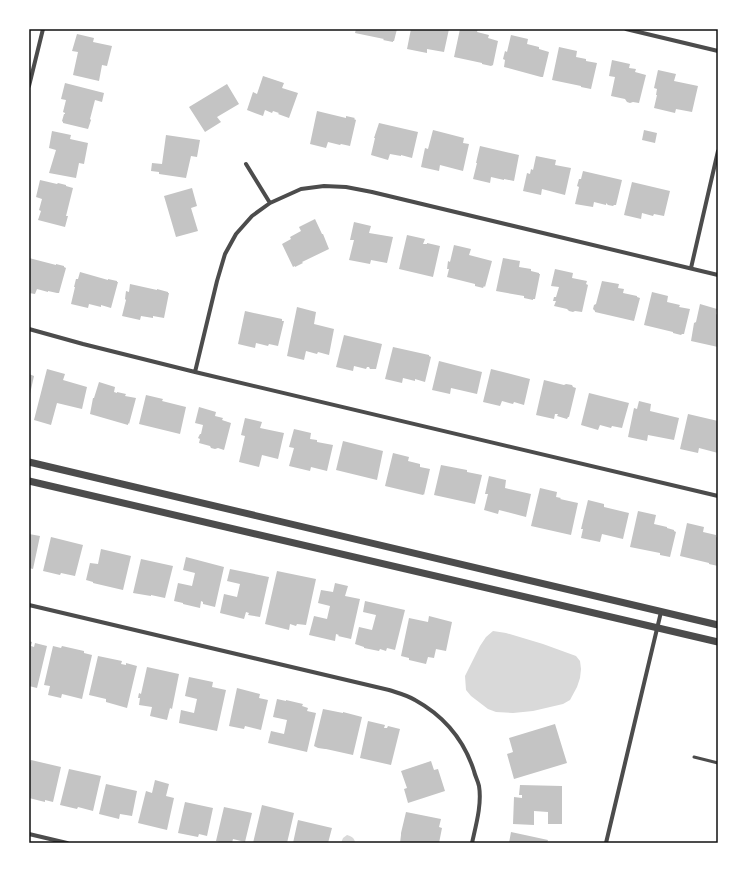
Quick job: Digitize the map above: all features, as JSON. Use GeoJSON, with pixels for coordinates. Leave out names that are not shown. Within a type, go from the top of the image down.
{"type":"FeatureCollection","features":[{"type":"Feature","properties":{"kind":"street"},"geometry":{"type":"LineString","coordinates":[[29,86],[42,29]]}},
{"type":"Feature","properties":{"kind":"street"},"geometry":{"type":"LineString","coordinates":[[626,29],[718,51]]}},
{"type":"Feature","properties":{"kind":"street"},"geometry":{"type":"LineString","coordinates":[[690,268],[718,151]]}},
{"type":"Feature","properties":{"kind":"street"},"geometry":{"type":"LineString","coordinates":[[246,164],[270,203]]}},
{"type":"Feature","properties":{"kind":"street"},"geometry":{"type":"LineString","coordinates":[[195,372],[225,254],[236,234],[252,216],[270,203],[301,189],[324,186],[346,187],[372,192],[718,275]]}},
{"type":"Feature","properties":{"kind":"street"},"geometry":{"type":"LineString","coordinates":[[29,329],[195,372],[718,496]]}},
{"type":"Feature","properties":{"kind":"street"},"geometry":{"type":"LineString","coordinates":[[29,462],[718,625]]}},
{"type":"Feature","properties":{"kind":"street"},"geometry":{"type":"LineString","coordinates":[[29,481],[718,642]]}},
{"type":"Feature","properties":{"kind":"street"},"geometry":{"type":"LineString","coordinates":[[29,605],[389,690],[414,699],[434,712],[451,729],[463,746],[472,765],[479,785],[479,807],[472,843]]}},
{"type":"Feature","properties":{"kind":"street"},"geometry":{"type":"LineString","coordinates":[[606,843],[661,612]]}},
{"type":"Feature","properties":{"kind":"street"},"geometry":{"type":"LineString","coordinates":[[29,834],[67,843]]}},
{"type":"Feature","properties":{"kind":"lane"},"geometry":{"type":"LineString","coordinates":[[694,757],[718,763]]}},
{"type":"Feature","properties":{"kind":"shaded area"},"geometry":{"type":"Polygon","coordinates":[[[493,631],[506,633],[543,644],[576,656],[580,661],[580,678],[570,700],[563,704],[533,711],[513,713],[496,712],[488,709],[471,696],[466,690],[465,676],[480,646],[486,637],[493,631]]]}},
{"type":"Feature","properties":{"kind":"shaded area"},"geometry":{"type":"Polygon","coordinates":[[[347,835],[354,840],[355,843],[341,843],[343,838],[347,835]]]}},
{"type":"Feature","properties":{"kind":"building"},"geometry":{"type":"Polygon","coordinates":[[[356,29],[397,29],[393,42],[355,33],[356,29]]]}},
{"type":"Feature","properties":{"kind":"building"},"geometry":{"type":"Polygon","coordinates":[[[411,29],[449,29],[444,52],[427,49],[427,53],[407,49],[411,29]]]}},
{"type":"Feature","properties":{"kind":"building"},"geometry":{"type":"Polygon","coordinates":[[[460,29],[478,29],[477,32],[489,35],[488,38],[498,41],[493,65],[491,66],[454,57],[460,29]]]}},
{"type":"Feature","properties":{"kind":"building"},"geometry":{"type":"Polygon","coordinates":[[[77,34],[94,38],[93,42],[112,46],[107,66],[102,65],[99,81],[73,75],[78,52],[72,51],[77,34]]]}},
{"type":"Feature","properties":{"kind":"building"},"geometry":{"type":"Polygon","coordinates":[[[511,35],[528,39],[527,44],[539,47],[539,49],[549,52],[543,77],[504,67],[505,60],[503,59],[505,51],[507,52],[511,35]]]}},
{"type":"Feature","properties":{"kind":"building"},"geometry":{"type":"Polygon","coordinates":[[[559,47],[577,51],[576,57],[597,63],[591,89],[552,80],[559,47]]]}},
{"type":"Feature","properties":{"kind":"building"},"geometry":{"type":"Polygon","coordinates":[[[612,60],[630,64],[629,68],[636,69],[635,72],[646,75],[639,103],[630,103],[625,99],[611,96],[615,77],[609,76],[612,60]]]}},
{"type":"Feature","properties":{"kind":"building"},"geometry":{"type":"Polygon","coordinates":[[[658,70],[676,74],[674,81],[698,86],[692,112],[676,109],[675,113],[654,108],[657,89],[654,88],[658,70]]]}},
{"type":"Feature","properties":{"kind":"building"},"geometry":{"type":"Polygon","coordinates":[[[263,76],[284,83],[282,88],[298,93],[289,118],[273,111],[272,113],[265,110],[263,116],[247,110],[253,92],[257,94],[263,76]]]}},
{"type":"Feature","properties":{"kind":"building"},"geometry":{"type":"Polygon","coordinates":[[[65,83],[104,93],[102,102],[95,100],[88,129],[63,123],[62,121],[65,114],[63,112],[66,100],[61,99],[65,83]]]}},
{"type":"Feature","properties":{"kind":"building"},"geometry":{"type":"Polygon","coordinates":[[[227,84],[239,104],[217,117],[221,122],[205,132],[189,107],[227,84]]]}},
{"type":"Feature","properties":{"kind":"building"},"geometry":{"type":"Polygon","coordinates":[[[317,111],[346,118],[346,116],[355,118],[354,119],[356,120],[350,146],[328,142],[326,148],[310,144],[317,111]]]}},
{"type":"Feature","properties":{"kind":"building"},"geometry":{"type":"Polygon","coordinates":[[[379,123],[418,132],[412,158],[390,154],[388,160],[371,155],[374,138],[379,123]]]}},
{"type":"Feature","properties":{"kind":"building"},"geometry":{"type":"Polygon","coordinates":[[[433,130],[464,138],[463,143],[469,144],[463,171],[440,165],[439,171],[421,167],[425,148],[428,149],[433,130]]]}},
{"type":"Feature","properties":{"kind":"building"},"geometry":{"type":"Polygon","coordinates":[[[644,130],[657,133],[655,143],[642,140],[644,130]]]}},
{"type":"Feature","properties":{"kind":"building"},"geometry":{"type":"Polygon","coordinates":[[[52,131],[71,135],[70,139],[88,143],[84,164],[79,163],[76,178],[49,173],[56,150],[49,148],[52,131]]]}},
{"type":"Feature","properties":{"kind":"building"},"geometry":{"type":"Polygon","coordinates":[[[166,135],[200,140],[197,157],[191,156],[186,178],[159,174],[159,172],[151,171],[152,163],[162,164],[166,135]]]}},
{"type":"Feature","properties":{"kind":"building"},"geometry":{"type":"Polygon","coordinates":[[[480,146],[519,155],[514,181],[491,177],[490,183],[473,179],[480,146]]]}},
{"type":"Feature","properties":{"kind":"building"},"geometry":{"type":"Polygon","coordinates":[[[536,156],[556,160],[555,165],[571,168],[565,195],[542,189],[541,195],[523,191],[527,173],[530,174],[531,169],[533,170],[536,156]]]}},
{"type":"Feature","properties":{"kind":"building"},"geometry":{"type":"Polygon","coordinates":[[[583,171],[622,180],[616,205],[613,206],[606,203],[606,205],[594,202],[593,207],[575,204],[579,187],[577,186],[583,171]]]}},
{"type":"Feature","properties":{"kind":"building"},"geometry":{"type":"Polygon","coordinates":[[[40,180],[58,183],[73,188],[66,216],[68,216],[65,227],[38,220],[41,211],[39,210],[42,199],[36,197],[40,180]]]}},
{"type":"Feature","properties":{"kind":"building"},"geometry":{"type":"Polygon","coordinates":[[[632,182],[670,191],[664,216],[654,214],[653,216],[642,213],[641,219],[624,215],[632,182]]]}},
{"type":"Feature","properties":{"kind":"building"},"geometry":{"type":"Polygon","coordinates":[[[192,188],[197,206],[191,208],[198,231],[176,237],[164,196],[192,188]]]}},
{"type":"Feature","properties":{"kind":"building"},"geometry":{"type":"Polygon","coordinates":[[[315,219],[329,249],[293,267],[282,244],[291,239],[290,237],[301,231],[299,227],[315,219]]]}},
{"type":"Feature","properties":{"kind":"building"},"geometry":{"type":"Polygon","coordinates":[[[354,222],[371,226],[369,233],[393,237],[387,263],[371,260],[370,264],[349,260],[354,240],[350,240],[354,222]]]}},
{"type":"Feature","properties":{"kind":"building"},"geometry":{"type":"Polygon","coordinates":[[[407,235],[425,239],[423,244],[427,243],[440,246],[433,277],[399,269],[407,235]]]}},
{"type":"Feature","properties":{"kind":"building"},"geometry":{"type":"Polygon","coordinates":[[[454,245],[471,249],[469,255],[492,261],[485,287],[475,286],[475,284],[447,277],[449,269],[447,269],[448,261],[450,262],[454,245]]]}},
{"type":"Feature","properties":{"kind":"building"},"geometry":{"type":"Polygon","coordinates":[[[29,258],[64,266],[66,268],[59,293],[37,289],[35,294],[29,293],[29,258]]]}},
{"type":"Feature","properties":{"kind":"building"},"geometry":{"type":"Polygon","coordinates":[[[503,258],[520,261],[519,267],[531,269],[531,271],[540,274],[535,299],[533,300],[524,298],[524,296],[496,291],[503,258]]]}},
{"type":"Feature","properties":{"kind":"building"},"geometry":{"type":"Polygon","coordinates":[[[555,269],[573,273],[572,278],[587,281],[586,284],[588,285],[582,312],[573,312],[554,306],[556,301],[553,301],[554,297],[556,297],[559,287],[551,286],[555,269]]]}},
{"type":"Feature","properties":{"kind":"building"},"geometry":{"type":"Polygon","coordinates":[[[80,272],[118,282],[111,308],[89,304],[88,308],[71,304],[76,279],[78,279],[80,272]]]}},
{"type":"Feature","properties":{"kind":"building"},"geometry":{"type":"Polygon","coordinates":[[[602,281],[619,284],[618,288],[624,289],[623,293],[640,298],[634,321],[595,312],[593,309],[594,305],[596,304],[602,281]]]}},
{"type":"Feature","properties":{"kind":"building"},"geometry":{"type":"Polygon","coordinates":[[[130,284],[169,293],[164,318],[141,316],[140,320],[122,316],[126,300],[126,291],[129,292],[130,284]]]}},
{"type":"Feature","properties":{"kind":"building"},"geometry":{"type":"Polygon","coordinates":[[[652,292],[668,296],[667,302],[680,305],[679,307],[690,309],[684,334],[681,335],[644,325],[652,292]]]}},
{"type":"Feature","properties":{"kind":"building"},"geometry":{"type":"Polygon","coordinates":[[[700,304],[717,309],[718,347],[691,341],[694,323],[696,322],[700,304]]]}},
{"type":"Feature","properties":{"kind":"building"},"geometry":{"type":"Polygon","coordinates":[[[297,307],[316,312],[314,324],[334,329],[329,355],[306,351],[304,360],[287,356],[297,307]]]}},
{"type":"Feature","properties":{"kind":"building"},"geometry":{"type":"Polygon","coordinates":[[[245,311],[282,319],[282,321],[284,321],[278,346],[269,344],[268,346],[256,343],[255,348],[238,344],[245,311]]]}},
{"type":"Feature","properties":{"kind":"building"},"geometry":{"type":"Polygon","coordinates":[[[344,335],[382,344],[376,369],[370,369],[367,367],[366,369],[354,366],[353,371],[336,367],[344,335]]]}},
{"type":"Feature","properties":{"kind":"building"},"geometry":{"type":"Polygon","coordinates":[[[393,347],[429,355],[431,357],[425,382],[403,378],[402,383],[385,379],[393,347]]]}},
{"type":"Feature","properties":{"kind":"building"},"geometry":{"type":"Polygon","coordinates":[[[439,361],[482,372],[477,394],[451,388],[450,394],[432,390],[439,361]]]}},
{"type":"Feature","properties":{"kind":"building"},"geometry":{"type":"Polygon","coordinates":[[[47,369],[65,374],[63,380],[87,387],[82,409],[57,403],[51,425],[34,420],[47,369]]]}},
{"type":"Feature","properties":{"kind":"building"},"geometry":{"type":"Polygon","coordinates":[[[491,369],[530,379],[524,405],[502,401],[500,406],[483,402],[491,369]]]}},
{"type":"Feature","properties":{"kind":"building"},"geometry":{"type":"Polygon","coordinates":[[[29,374],[34,376],[30,394],[29,394],[29,374]]]}},
{"type":"Feature","properties":{"kind":"building"},"geometry":{"type":"Polygon","coordinates":[[[544,380],[564,385],[572,385],[576,388],[569,417],[567,419],[557,416],[558,414],[555,414],[554,419],[536,415],[544,380]]]}},
{"type":"Feature","properties":{"kind":"building"},"geometry":{"type":"Polygon","coordinates":[[[99,382],[115,387],[114,392],[126,394],[125,396],[136,398],[128,425],[90,414],[93,398],[99,382]]]}},
{"type":"Feature","properties":{"kind":"building"},"geometry":{"type":"Polygon","coordinates":[[[589,393],[629,403],[622,428],[612,426],[611,428],[600,425],[598,430],[581,425],[589,393]]]}},
{"type":"Feature","properties":{"kind":"building"},"geometry":{"type":"Polygon","coordinates":[[[146,395],[186,407],[180,434],[139,424],[146,395]]]}},
{"type":"Feature","properties":{"kind":"building"},"geometry":{"type":"Polygon","coordinates":[[[639,401],[651,404],[650,411],[679,418],[674,440],[648,435],[647,441],[628,437],[634,408],[637,409],[639,401]]]}},
{"type":"Feature","properties":{"kind":"building"},"geometry":{"type":"Polygon","coordinates":[[[199,407],[216,412],[215,416],[223,418],[222,420],[231,423],[224,450],[211,448],[210,446],[199,443],[200,439],[198,438],[201,434],[203,425],[195,423],[199,407]]]}},
{"type":"Feature","properties":{"kind":"building"},"geometry":{"type":"Polygon","coordinates":[[[688,414],[718,421],[718,453],[699,448],[698,453],[680,449],[688,414]]]}},
{"type":"Feature","properties":{"kind":"building"},"geometry":{"type":"Polygon","coordinates":[[[245,418],[262,422],[260,428],[284,433],[278,459],[262,455],[259,467],[239,462],[245,436],[241,435],[245,418]]]}},
{"type":"Feature","properties":{"kind":"building"},"geometry":{"type":"Polygon","coordinates":[[[294,429],[311,433],[310,439],[317,440],[317,442],[333,445],[327,471],[311,467],[310,471],[289,466],[294,448],[289,447],[294,429]]]}},
{"type":"Feature","properties":{"kind":"building"},"geometry":{"type":"Polygon","coordinates":[[[343,441],[383,451],[377,480],[336,470],[343,441]]]}},
{"type":"Feature","properties":{"kind":"building"},"geometry":{"type":"Polygon","coordinates":[[[393,453],[409,457],[408,461],[420,464],[420,467],[430,469],[424,495],[385,486],[393,453]]]}},
{"type":"Feature","properties":{"kind":"building"},"geometry":{"type":"Polygon","coordinates":[[[441,465],[467,470],[467,472],[482,475],[475,504],[434,495],[441,465]]]}},
{"type":"Feature","properties":{"kind":"building"},"geometry":{"type":"Polygon","coordinates":[[[489,476],[506,480],[505,488],[531,494],[526,517],[499,510],[498,514],[484,510],[488,494],[485,494],[489,476]]]}},
{"type":"Feature","properties":{"kind":"building"},"geometry":{"type":"Polygon","coordinates":[[[540,488],[557,492],[556,497],[561,498],[560,499],[578,503],[571,535],[531,526],[540,488]]]}},
{"type":"Feature","properties":{"kind":"building"},"geometry":{"type":"Polygon","coordinates":[[[588,500],[604,504],[604,507],[629,513],[623,539],[602,534],[600,542],[581,538],[583,529],[581,529],[588,500]]]}},
{"type":"Feature","properties":{"kind":"building"},"geometry":{"type":"Polygon","coordinates":[[[638,511],[656,515],[654,524],[667,527],[676,532],[670,557],[660,555],[660,553],[630,547],[638,511]]]}},
{"type":"Feature","properties":{"kind":"building"},"geometry":{"type":"Polygon","coordinates":[[[687,523],[704,527],[703,532],[716,535],[718,538],[718,566],[680,556],[687,523]]]}},
{"type":"Feature","properties":{"kind":"building"},"geometry":{"type":"Polygon","coordinates":[[[29,534],[40,536],[33,569],[29,568],[29,534]]]}},
{"type":"Feature","properties":{"kind":"building"},"geometry":{"type":"Polygon","coordinates":[[[51,537],[83,545],[75,576],[61,573],[60,575],[43,571],[51,537]]]}},
{"type":"Feature","properties":{"kind":"building"},"geometry":{"type":"Polygon","coordinates":[[[101,549],[131,556],[123,590],[86,580],[90,563],[98,564],[101,549]]]}},
{"type":"Feature","properties":{"kind":"building"},"geometry":{"type":"Polygon","coordinates":[[[186,557],[224,567],[215,607],[203,604],[201,601],[200,608],[174,601],[178,583],[192,586],[195,573],[183,570],[186,557]]]}},
{"type":"Feature","properties":{"kind":"building"},"geometry":{"type":"Polygon","coordinates":[[[141,559],[173,566],[165,598],[133,593],[141,559]]]}},
{"type":"Feature","properties":{"kind":"building"},"geometry":{"type":"Polygon","coordinates":[[[230,569],[269,577],[260,617],[248,615],[249,613],[246,612],[244,619],[220,613],[224,594],[237,597],[240,584],[227,581],[230,569]]]}},
{"type":"Feature","properties":{"kind":"building"},"geometry":{"type":"Polygon","coordinates":[[[277,571],[316,579],[306,625],[297,624],[296,626],[290,624],[289,630],[265,624],[277,571]]]}},
{"type":"Feature","properties":{"kind":"building"},"geometry":{"type":"Polygon","coordinates":[[[335,583],[348,586],[345,596],[360,599],[351,639],[338,636],[339,635],[336,634],[335,641],[309,635],[314,616],[327,619],[330,606],[318,603],[321,590],[333,592],[335,583]]]}},
{"type":"Feature","properties":{"kind":"building"},"geometry":{"type":"Polygon","coordinates":[[[365,601],[405,610],[395,650],[387,648],[386,651],[380,649],[379,651],[364,648],[355,644],[359,627],[372,630],[376,615],[363,612],[365,601]]]}},
{"type":"Feature","properties":{"kind":"building"},"geometry":{"type":"Polygon","coordinates":[[[429,616],[452,622],[446,651],[436,649],[434,658],[428,657],[426,664],[409,660],[409,658],[401,656],[409,618],[428,622],[429,616]]]}},
{"type":"Feature","properties":{"kind":"building"},"geometry":{"type":"Polygon","coordinates":[[[29,641],[32,642],[31,646],[34,647],[35,643],[47,646],[37,688],[29,686],[29,641]]]}},
{"type":"Feature","properties":{"kind":"building"},"geometry":{"type":"Polygon","coordinates":[[[53,646],[61,648],[62,646],[84,651],[84,653],[92,655],[82,699],[62,694],[61,698],[48,695],[50,686],[44,685],[53,646]]]}},
{"type":"Feature","properties":{"kind":"building"},"geometry":{"type":"Polygon","coordinates":[[[98,656],[122,661],[121,664],[126,665],[126,663],[137,666],[127,708],[106,702],[106,699],[89,695],[98,656]]]}},
{"type":"Feature","properties":{"kind":"building"},"geometry":{"type":"Polygon","coordinates":[[[147,667],[179,674],[172,709],[170,708],[167,720],[150,716],[152,707],[139,705],[139,693],[141,694],[147,667]]]}},
{"type":"Feature","properties":{"kind":"building"},"geometry":{"type":"Polygon","coordinates":[[[189,677],[213,682],[212,687],[226,690],[217,731],[179,723],[181,710],[194,713],[197,699],[185,696],[189,677]]]}},
{"type":"Feature","properties":{"kind":"building"},"geometry":{"type":"Polygon","coordinates":[[[237,688],[260,694],[259,698],[268,700],[261,730],[245,726],[244,729],[229,726],[237,688]]]}},
{"type":"Feature","properties":{"kind":"building"},"geometry":{"type":"Polygon","coordinates":[[[277,699],[303,704],[302,706],[308,708],[307,711],[316,713],[307,752],[268,743],[271,731],[284,734],[287,720],[273,717],[277,699]]]}},
{"type":"Feature","properties":{"kind":"building"},"geometry":{"type":"Polygon","coordinates":[[[323,709],[362,717],[353,755],[314,746],[323,709]]]}},
{"type":"Feature","properties":{"kind":"building"},"geometry":{"type":"Polygon","coordinates":[[[368,721],[385,725],[384,728],[387,728],[388,726],[400,729],[391,765],[360,758],[368,721]]]}},
{"type":"Feature","properties":{"kind":"building"},"geometry":{"type":"Polygon","coordinates":[[[555,724],[567,763],[514,779],[507,754],[513,752],[509,738],[555,724]]]}},
{"type":"Feature","properties":{"kind":"building"},"geometry":{"type":"Polygon","coordinates":[[[31,760],[61,767],[53,802],[45,800],[45,802],[29,798],[29,766],[31,760]]]}},
{"type":"Feature","properties":{"kind":"building"},"geometry":{"type":"Polygon","coordinates":[[[431,761],[434,770],[438,769],[445,791],[408,803],[404,789],[407,788],[401,771],[431,761]]]}},
{"type":"Feature","properties":{"kind":"building"},"geometry":{"type":"Polygon","coordinates":[[[69,769],[101,776],[93,811],[78,807],[77,809],[60,805],[69,769]]]}},
{"type":"Feature","properties":{"kind":"building"},"geometry":{"type":"Polygon","coordinates":[[[155,780],[169,784],[166,796],[174,798],[167,830],[138,823],[146,791],[152,793],[155,780]]]}},
{"type":"Feature","properties":{"kind":"building"},"geometry":{"type":"Polygon","coordinates":[[[106,784],[137,791],[132,816],[120,814],[119,819],[99,814],[106,784]]]}},
{"type":"Feature","properties":{"kind":"building"},"geometry":{"type":"Polygon","coordinates":[[[520,785],[562,786],[562,824],[548,824],[548,812],[534,811],[534,825],[513,824],[514,797],[522,798],[522,795],[519,795],[520,785]]]}},
{"type":"Feature","properties":{"kind":"building"},"geometry":{"type":"Polygon","coordinates":[[[185,802],[213,808],[207,836],[199,834],[198,837],[178,833],[185,802]]]}},
{"type":"Feature","properties":{"kind":"building"},"geometry":{"type":"Polygon","coordinates":[[[262,805],[294,813],[287,843],[253,843],[262,805]]]}},
{"type":"Feature","properties":{"kind":"building"},"geometry":{"type":"Polygon","coordinates":[[[224,807],[252,813],[245,842],[233,839],[232,843],[216,841],[224,807]]]}},
{"type":"Feature","properties":{"kind":"building"},"geometry":{"type":"Polygon","coordinates":[[[406,812],[441,819],[439,827],[442,828],[439,843],[400,843],[406,812]]]}},
{"type":"Feature","properties":{"kind":"building"},"geometry":{"type":"Polygon","coordinates":[[[298,820],[332,828],[328,843],[293,843],[298,820]]]}},
{"type":"Feature","properties":{"kind":"building"},"geometry":{"type":"Polygon","coordinates":[[[511,832],[548,840],[547,843],[509,843],[511,832]]]}}]}
